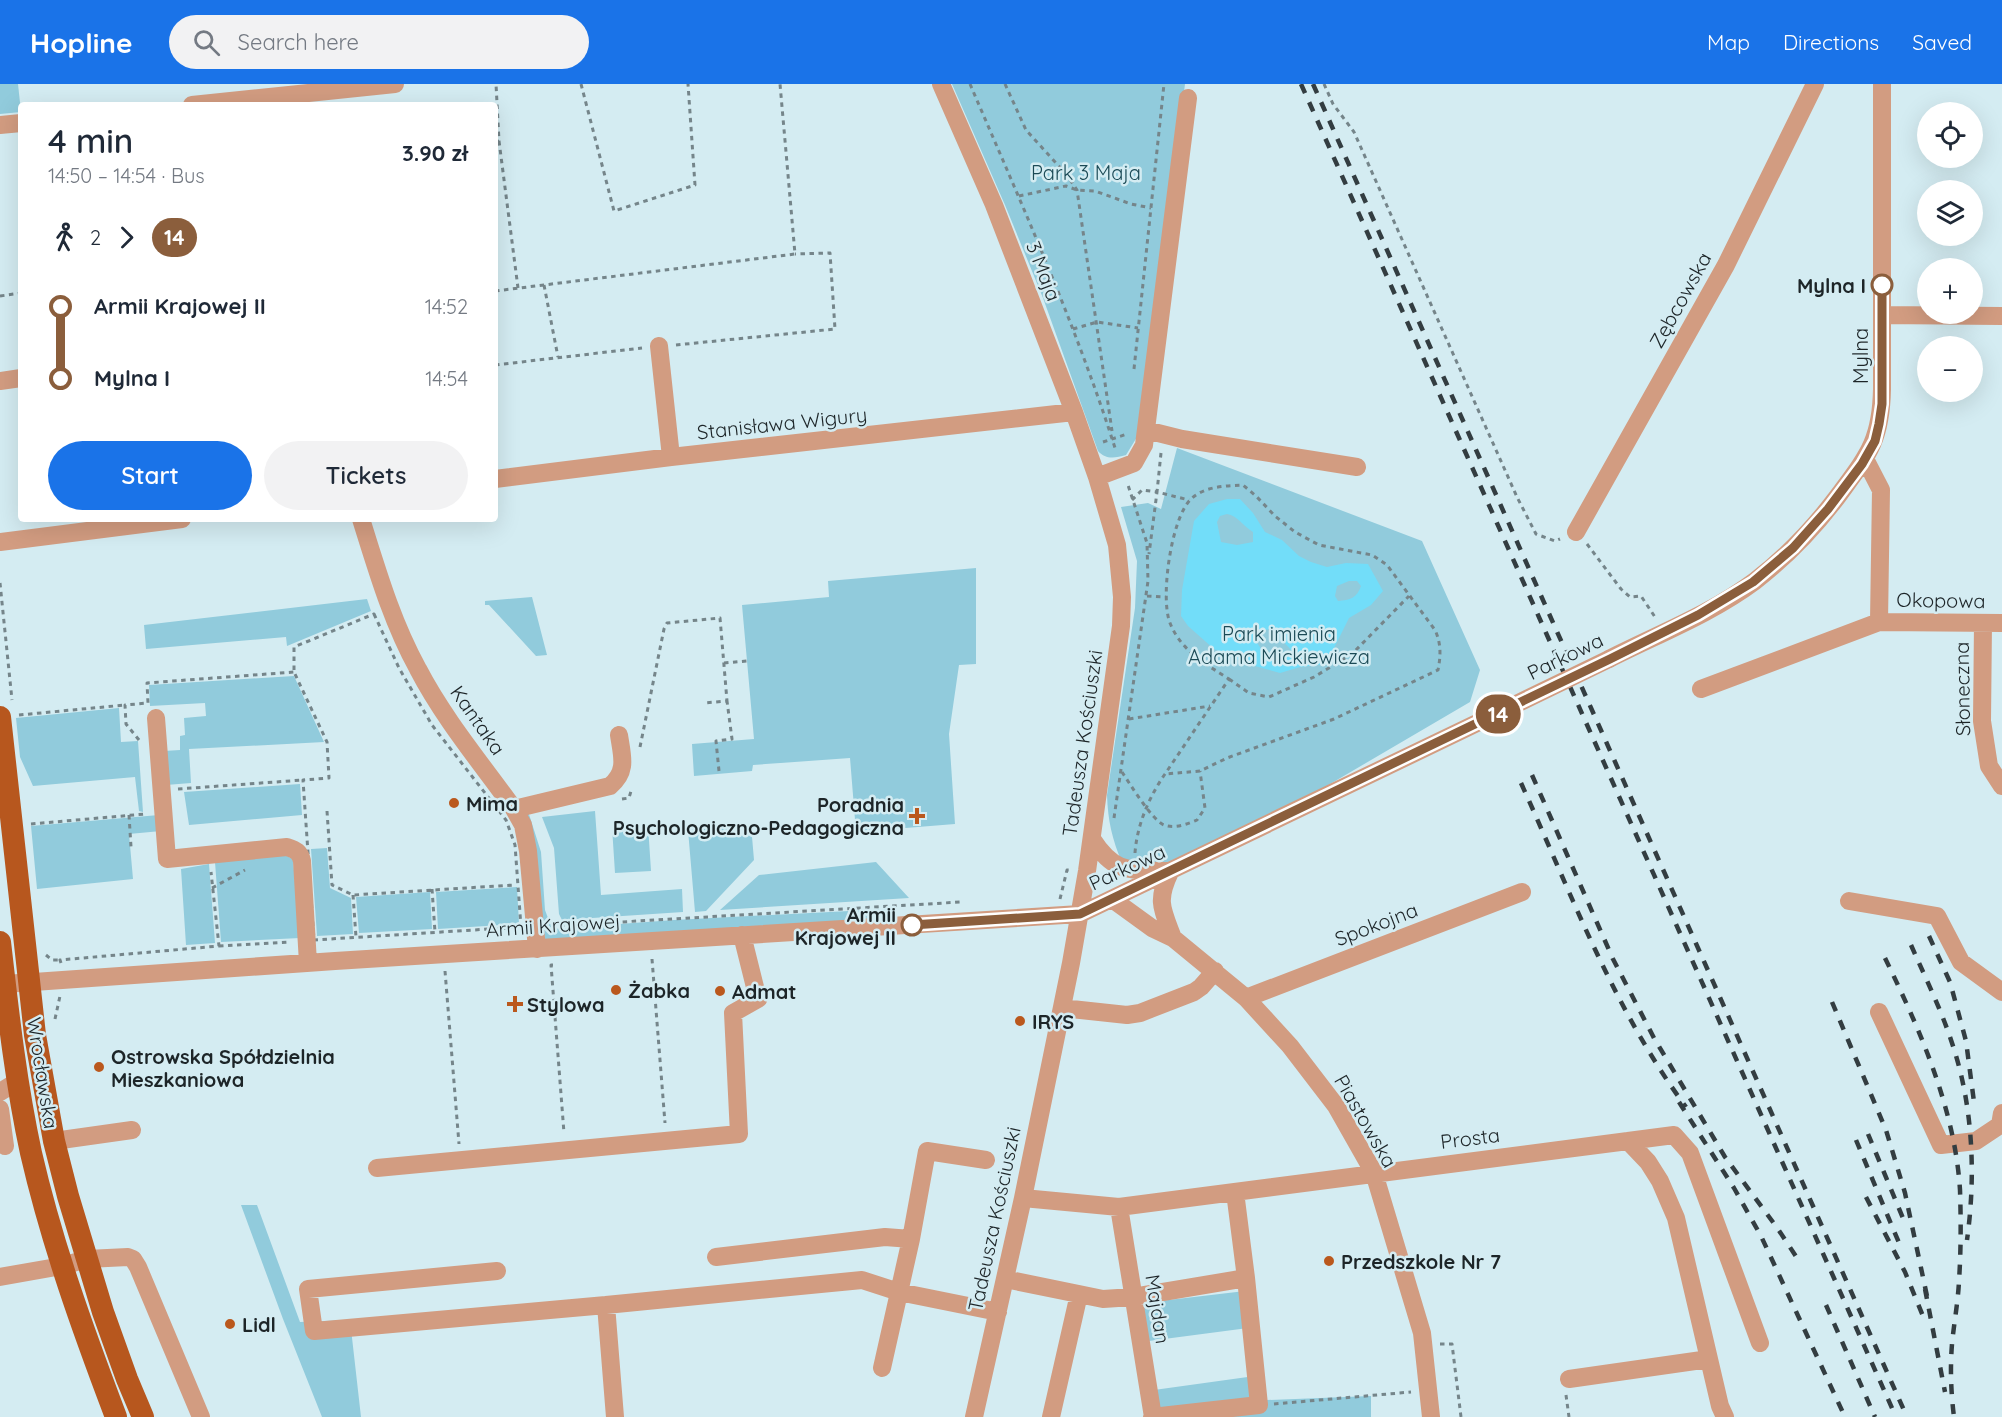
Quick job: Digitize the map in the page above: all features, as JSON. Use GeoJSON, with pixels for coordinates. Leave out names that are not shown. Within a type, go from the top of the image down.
{"type":"FeatureCollection","features":[{"type":"Feature","properties":{"kind":"main road","name":"Wrocławska"},"geometry":{"type":"LineString","coordinates":[[7,716],[27,956],[38,1055],[54,1141],[87,1259],[123,1368],[143,1417]]}},
{"type":"Feature","properties":{"kind":"main road","name":"Wrocławska"},"geometry":{"type":"LineString","coordinates":[[1,953],[6,984],[9,1087],[30,1145],[62,1266],[82,1329],[116,1417]]}},
{"type":"Feature","properties":{"kind":"street"},"geometry":{"type":"LineString","coordinates":[[210,102],[284,90],[395,84]]}},
{"type":"Feature","properties":{"kind":"street","name":"3 Maja"},"geometry":{"type":"LineString","coordinates":[[940,84],[994,205],[1097,477]]}},
{"type":"Feature","properties":{"kind":"street","name":"Zębcowska"},"geometry":{"type":"LineString","coordinates":[[1576,532],[1726,265],[1815,84]]}},
{"type":"Feature","properties":{"kind":"street","name":"Mylna"},"geometry":{"type":"LineString","coordinates":[[1865,459],[1875,441],[1882,404],[1882,84]]}},
{"type":"Feature","properties":{"kind":"street"},"geometry":{"type":"LineString","coordinates":[[1097,477],[1134,463],[1144,445],[1140,433],[1188,98]]}},
{"type":"Feature","properties":{"kind":"street"},"geometry":{"type":"LineString","coordinates":[[0,125],[18,123]]}},
{"type":"Feature","properties":{"kind":"street"},"geometry":{"type":"LineString","coordinates":[[1882,315],[2002,316]]}},
{"type":"Feature","properties":{"kind":"street"},"geometry":{"type":"LineString","coordinates":[[659,346],[671,457]]}},
{"type":"Feature","properties":{"kind":"street"},"geometry":{"type":"LineString","coordinates":[[0,381],[18,378]]}},
{"type":"Feature","properties":{"kind":"street","name":"Stanisława Wigury"},"geometry":{"type":"LineString","coordinates":[[498,479],[1074,412]]}},
{"type":"Feature","properties":{"kind":"street"},"geometry":{"type":"LineString","coordinates":[[1140,433],[1357,467]]}},
{"type":"Feature","properties":{"kind":"street"},"geometry":{"type":"LineString","coordinates":[[1701,689],[1879,622],[1881,490],[1865,459]]}},
{"type":"Feature","properties":{"kind":"street","name":"Parkowa"},"geometry":{"type":"LineString","coordinates":[[1080,914],[1698,615],[1753,582],[1779,560],[1806,534],[1836,499],[1865,459]]}},
{"type":"Feature","properties":{"kind":"street","name":"Tadeusza Kościuszki"},"geometry":{"type":"LineString","coordinates":[[974,1417],[1023,1198],[1080,914],[1121,626],[1122,597],[1117,544],[1097,477]]}},
{"type":"Feature","properties":{"kind":"street"},"geometry":{"type":"LineString","coordinates":[[0,542],[158,522]]}},
{"type":"Feature","properties":{"kind":"street","name":"Kantaka"},"geometry":{"type":"LineString","coordinates":[[362,522],[389,606],[417,668],[436,700],[514,808],[523,825],[528,851],[537,949]]}},
{"type":"Feature","properties":{"kind":"street","name":"Okopowa"},"geometry":{"type":"LineString","coordinates":[[1879,622],[2002,624]]}},
{"type":"Feature","properties":{"kind":"street","name":"Słoneczna"},"geometry":{"type":"LineString","coordinates":[[1983,624],[1982,721],[1989,766],[2002,786]]}},
{"type":"Feature","properties":{"kind":"street"},"geometry":{"type":"LineString","coordinates":[[156,718],[167,859],[287,848],[300,854],[312,940],[308,963]]}},
{"type":"Feature","properties":{"kind":"street"},"geometry":{"type":"LineString","coordinates":[[514,808],[610,786],[620,777],[622,766],[619,735]]}},
{"type":"Feature","properties":{"kind":"street"},"geometry":{"type":"LineString","coordinates":[[1092,839],[1105,856],[1118,867],[1140,871],[1170,872],[1161,898],[1163,911],[1173,938]]}},
{"type":"Feature","properties":{"kind":"street","name":"Spokojna"},"geometry":{"type":"LineString","coordinates":[[1246,998],[1522,892]]}},
{"type":"Feature","properties":{"kind":"street","name":"Piastowska"},"geometry":{"type":"LineString","coordinates":[[1112,899],[1152,928],[1173,938],[1246,998],[1290,1046],[1336,1106],[1374,1173],[1422,1333],[1431,1417]]}},
{"type":"Feature","properties":{"kind":"street"},"geometry":{"type":"LineString","coordinates":[[1849,901],[1937,916],[1961,962],[2002,992]]}},
{"type":"Feature","properties":{"kind":"street","name":"Armii Krajowej"},"geometry":{"type":"LineString","coordinates":[[6,984],[1080,914]]}},
{"type":"Feature","properties":{"kind":"street"},"geometry":{"type":"LineString","coordinates":[[377,1168],[739,1134],[733,1013],[758,999],[742,935]]}},
{"type":"Feature","properties":{"kind":"street"},"geometry":{"type":"LineString","coordinates":[[1,953],[27,956]]}},
{"type":"Feature","properties":{"kind":"street"},"geometry":{"type":"LineString","coordinates":[[1062,1008],[1127,1015],[1140,1013],[1194,992],[1215,971]]}},
{"type":"Feature","properties":{"kind":"street"},"geometry":{"type":"LineString","coordinates":[[1879,1012],[1941,1145],[1976,1141],[2000,1125],[2002,1113]]}},
{"type":"Feature","properties":{"kind":"street"},"geometry":{"type":"LineString","coordinates":[[0,1109],[3,1147],[30,1145]]}},
{"type":"Feature","properties":{"kind":"street"},"geometry":{"type":"LineString","coordinates":[[54,1141],[132,1130]]}},
{"type":"Feature","properties":{"kind":"street","name":"Prosta"},"geometry":{"type":"LineString","coordinates":[[1023,1198],[1119,1207],[1674,1135],[1690,1153],[1760,1343]]}},
{"type":"Feature","properties":{"kind":"street"},"geometry":{"type":"LineString","coordinates":[[1628,1142],[1648,1162],[1660,1181],[1676,1218],[1720,1406],[1725,1417]]}},
{"type":"Feature","properties":{"kind":"street"},"geometry":{"type":"LineString","coordinates":[[882,1368],[911,1239],[927,1151],[986,1160]]}},
{"type":"Feature","properties":{"kind":"street"},"geometry":{"type":"LineString","coordinates":[[1152,1417],[1259,1405],[1235,1192]]}},
{"type":"Feature","properties":{"kind":"street","name":"Majdan"},"geometry":{"type":"LineString","coordinates":[[1119,1207],[1152,1417]]}},
{"type":"Feature","properties":{"kind":"street"},"geometry":{"type":"LineString","coordinates":[[716,1257],[885,1237],[911,1239]]}},
{"type":"Feature","properties":{"kind":"street"},"geometry":{"type":"LineString","coordinates":[[0,1277],[87,1259],[128,1257],[133,1259],[201,1417]]}},
{"type":"Feature","properties":{"kind":"street"},"geometry":{"type":"LineString","coordinates":[[496,1271],[308,1289],[314,1331],[862,1280],[899,1292],[998,1311]]}},
{"type":"Feature","properties":{"kind":"street"},"geometry":{"type":"LineString","coordinates":[[1005,1279],[1103,1299],[1246,1278]]}},
{"type":"Feature","properties":{"kind":"street"},"geometry":{"type":"LineString","coordinates":[[1051,1417],[1079,1294]]}},
{"type":"Feature","properties":{"kind":"street"},"geometry":{"type":"LineString","coordinates":[[606,1305],[615,1417]]}},
{"type":"Feature","properties":{"kind":"street"},"geometry":{"type":"LineString","coordinates":[[1569,1379],[1709,1359]]}},
{"type":"Feature","properties":{"kind":"path"},"geometry":{"type":"LineString","coordinates":[[496,84],[496,102]]}},
{"type":"Feature","properties":{"kind":"path"},"geometry":{"type":"LineString","coordinates":[[581,84],[614,211],[695,185],[688,84]]}},
{"type":"Feature","properties":{"kind":"path"},"geometry":{"type":"LineString","coordinates":[[780,84],[795,254]]}},
{"type":"Feature","properties":{"kind":"path"},"geometry":{"type":"LineString","coordinates":[[1005,84],[1026,130],[1066,174],[1077,190],[1113,439]]}},
{"type":"Feature","properties":{"kind":"path"},"geometry":{"type":"LineString","coordinates":[[1133,375],[1164,84]]}},
{"type":"Feature","properties":{"kind":"path"},"geometry":{"type":"LineString","coordinates":[[1324,84],[1333,104],[1354,132],[1517,497],[1536,534],[1555,541],[1576,532],[1591,548],[1621,589],[1630,597],[1641,596],[1651,609]]}},
{"type":"Feature","properties":{"kind":"path"},"geometry":{"type":"LineString","coordinates":[[498,149],[518,288]]}},
{"type":"Feature","properties":{"kind":"path"},"geometry":{"type":"LineString","coordinates":[[1018,196],[1066,186],[1077,190],[1095,191],[1131,204],[1151,208]]}},
{"type":"Feature","properties":{"kind":"path"},"geometry":{"type":"LineString","coordinates":[[498,291],[795,254],[830,253],[835,329]]}},
{"type":"Feature","properties":{"kind":"path"},"geometry":{"type":"LineString","coordinates":[[544,285],[558,358]]}},
{"type":"Feature","properties":{"kind":"path"},"geometry":{"type":"LineString","coordinates":[[0,296],[18,293]]}},
{"type":"Feature","properties":{"kind":"path"},"geometry":{"type":"LineString","coordinates":[[1073,329],[1097,322],[1138,328]]}},
{"type":"Feature","properties":{"kind":"path"},"geometry":{"type":"LineString","coordinates":[[1165,774],[1200,771],[1227,758],[1334,719],[1438,670],[1440,660],[1440,642],[1435,630],[1387,564],[1372,555],[1319,545],[1295,532],[1243,485],[1218,486],[1201,492],[1189,500],[1175,526],[1166,597],[1170,622],[1184,647],[1198,660],[1249,693],[1269,697],[1314,677],[1353,654],[1409,596]]}},
{"type":"Feature","properties":{"kind":"path"},"geometry":{"type":"LineString","coordinates":[[1132,500],[1142,490],[1157,492],[1147,564]]}},
{"type":"Feature","properties":{"kind":"path"},"geometry":{"type":"LineString","coordinates":[[1146,596],[1166,597]]}},
{"type":"Feature","properties":{"kind":"path"},"geometry":{"type":"LineString","coordinates":[[54,1021],[63,981],[60,960],[219,946],[521,927],[515,845],[506,820],[432,725],[399,668],[374,614],[294,647],[294,672],[327,742],[329,778],[161,790]]}},
{"type":"Feature","properties":{"kind":"path"},"geometry":{"type":"LineString","coordinates":[[638,753],[667,623],[720,618],[732,739],[716,741],[719,771]]}},
{"type":"Feature","properties":{"kind":"path"},"geometry":{"type":"LineString","coordinates":[[724,663],[747,661]]}},
{"type":"Feature","properties":{"kind":"path"},"geometry":{"type":"LineString","coordinates":[[7,716],[148,703],[147,683],[294,672]]}},
{"type":"Feature","properties":{"kind":"path"},"geometry":{"type":"LineString","coordinates":[[1134,860],[1136,835],[1156,787],[1229,679]]}},
{"type":"Feature","properties":{"kind":"path"},"geometry":{"type":"LineString","coordinates":[[704,703],[728,701]]}},
{"type":"Feature","properties":{"kind":"path"},"geometry":{"type":"LineString","coordinates":[[124,705],[126,724],[141,741]]}},
{"type":"Feature","properties":{"kind":"path"},"geometry":{"type":"LineString","coordinates":[[1129,719],[1211,706]]}},
{"type":"Feature","properties":{"kind":"path"},"geometry":{"type":"LineString","coordinates":[[1122,772],[1155,819],[1165,826],[1182,826],[1197,820],[1205,808],[1200,771]]}},
{"type":"Feature","properties":{"kind":"path"},"geometry":{"type":"LineString","coordinates":[[303,780],[314,940],[312,940]]}},
{"type":"Feature","properties":{"kind":"path"},"geometry":{"type":"LineString","coordinates":[[618,800],[629,798],[632,786]]}},
{"type":"Feature","properties":{"kind":"path"},"geometry":{"type":"LineString","coordinates":[[327,811],[332,885],[353,895],[518,885]]}},
{"type":"Feature","properties":{"kind":"path"},"geometry":{"type":"LineString","coordinates":[[29,824],[162,812]]}},
{"type":"Feature","properties":{"kind":"path"},"geometry":{"type":"LineString","coordinates":[[129,815],[132,847]]}},
{"type":"Feature","properties":{"kind":"path"},"geometry":{"type":"LineString","coordinates":[[210,855],[219,946]]}},
{"type":"Feature","properties":{"kind":"path"},"geometry":{"type":"LineString","coordinates":[[1060,899],[1067,870],[1087,871]]}},
{"type":"Feature","properties":{"kind":"path"},"geometry":{"type":"LineString","coordinates":[[432,889],[435,932]]}},
{"type":"Feature","properties":{"kind":"path"},"geometry":{"type":"LineString","coordinates":[[353,895],[356,937]]}},
{"type":"Feature","properties":{"kind":"path"},"geometry":{"type":"LineString","coordinates":[[548,918],[554,926],[968,902]]}},
{"type":"Feature","properties":{"kind":"path"},"geometry":{"type":"LineString","coordinates":[[651,941],[666,1133]]}},
{"type":"Feature","properties":{"kind":"path"},"geometry":{"type":"LineString","coordinates":[[444,955],[459,1149]]}},
{"type":"Feature","properties":{"kind":"path"},"geometry":{"type":"LineString","coordinates":[[559,965],[551,966],[564,1141]]}},
{"type":"Feature","properties":{"kind":"path"},"geometry":{"type":"LineString","coordinates":[[1423,1345],[1452,1344],[1461,1417]]}},
{"type":"Feature","properties":{"kind":"path"},"geometry":{"type":"LineString","coordinates":[[1259,1405],[1428,1390]]}},
{"type":"Feature","properties":{"kind":"green space"},"geometry":{"type":"Polygon","coordinates":[[[0,84],[18,84],[20,102],[18,102],[18,112],[0,114],[0,84]]]}},
{"type":"Feature","properties":{"kind":"green space","name":"Park 3 Maja"},"geometry":{"type":"Polygon","coordinates":[[[952,84],[1185,84],[1142,429],[1126,455],[1111,458],[1098,451],[1043,298],[952,84]]]}},
{"type":"Feature","properties":{"kind":"green space","name":"Park imienia Adama Mickiewicza"},"geometry":{"type":"Polygon","coordinates":[[[1177,448],[1422,541],[1480,670],[1470,702],[1325,787],[1152,876],[1122,863],[1111,830],[1107,795],[1135,608],[1137,561],[1121,507],[1148,503],[1161,509],[1177,448]]]}},
{"type":"Feature","properties":{"kind":"green space"},"geometry":{"type":"Polygon","coordinates":[[[976,568],[976,664],[959,665],[949,734],[955,824],[856,832],[850,758],[753,765],[752,771],[694,776],[692,744],[754,739],[742,605],[829,597],[828,581],[976,568]]]}},
{"type":"Feature","properties":{"kind":"green space"},"geometry":{"type":"Polygon","coordinates":[[[532,597],[547,655],[536,656],[489,605],[485,605],[485,601],[532,597]]]}},
{"type":"Feature","properties":{"kind":"green space"},"geometry":{"type":"Polygon","coordinates":[[[367,599],[371,611],[287,646],[286,637],[146,649],[144,625],[367,599]]]}},
{"type":"Feature","properties":{"kind":"green space"},"geometry":{"type":"Polygon","coordinates":[[[294,676],[324,742],[189,749],[191,783],[166,785],[164,751],[180,750],[180,736],[185,735],[184,718],[206,716],[205,703],[150,706],[149,685],[294,676]]]}},
{"type":"Feature","properties":{"kind":"green space"},"geometry":{"type":"Polygon","coordinates":[[[119,708],[121,742],[138,741],[143,812],[139,811],[135,777],[33,786],[20,757],[16,718],[119,708]]]}},
{"type":"Feature","properties":{"kind":"green space"},"geometry":{"type":"Polygon","coordinates":[[[300,784],[302,815],[189,825],[184,792],[300,784]]]}},
{"type":"Feature","properties":{"kind":"green space"},"geometry":{"type":"Polygon","coordinates":[[[527,808],[541,852],[545,910],[552,929],[888,909],[888,918],[545,940],[524,821],[527,808]]]}},
{"type":"Feature","properties":{"kind":"green space"},"geometry":{"type":"Polygon","coordinates":[[[595,811],[601,895],[682,889],[683,912],[562,920],[559,914],[554,848],[542,817],[595,811]]]}},
{"type":"Feature","properties":{"kind":"green space"},"geometry":{"type":"Polygon","coordinates":[[[159,815],[161,831],[129,834],[133,879],[37,889],[31,826],[159,815]]]}},
{"type":"Feature","properties":{"kind":"green space"},"geometry":{"type":"Polygon","coordinates":[[[648,825],[651,871],[615,873],[612,827],[648,825]]]}},
{"type":"Feature","properties":{"kind":"green space"},"geometry":{"type":"Polygon","coordinates":[[[751,825],[754,860],[706,911],[695,912],[688,830],[751,825]]]}},
{"type":"Feature","properties":{"kind":"green space"},"geometry":{"type":"Polygon","coordinates":[[[327,848],[330,888],[351,898],[353,934],[317,936],[311,849],[327,848]]]}},
{"type":"Feature","properties":{"kind":"green space"},"geometry":{"type":"Polygon","coordinates":[[[285,855],[293,859],[300,938],[221,942],[215,862],[285,855]]]}},
{"type":"Feature","properties":{"kind":"green space"},"geometry":{"type":"Polygon","coordinates":[[[876,862],[909,898],[720,910],[759,875],[876,862]]]}},
{"type":"Feature","properties":{"kind":"green space"},"geometry":{"type":"Polygon","coordinates":[[[209,864],[215,943],[186,945],[181,869],[209,864]]]}},
{"type":"Feature","properties":{"kind":"green space"},"geometry":{"type":"Polygon","coordinates":[[[517,887],[519,924],[438,929],[436,892],[517,887]]]}},
{"type":"Feature","properties":{"kind":"green space"},"geometry":{"type":"Polygon","coordinates":[[[430,892],[432,929],[359,933],[356,897],[430,892]]]}},
{"type":"Feature","properties":{"kind":"green space"},"geometry":{"type":"Polygon","coordinates":[[[241,1205],[257,1205],[300,1322],[350,1320],[361,1417],[322,1417],[241,1205]]]}},
{"type":"Feature","properties":{"kind":"green space"},"geometry":{"type":"Polygon","coordinates":[[[1245,1291],[1248,1328],[1149,1341],[1143,1303],[1245,1291]]]}},
{"type":"Feature","properties":{"kind":"green space"},"geometry":{"type":"Polygon","coordinates":[[[1262,1375],[1267,1400],[1371,1396],[1371,1417],[1160,1417],[1154,1390],[1262,1375]]]}},
{"type":"Feature","properties":{"kind":"shaded area"},"geometry":{"type":"Polygon","coordinates":[[[1227,499],[1240,499],[1253,513],[1265,532],[1282,540],[1299,556],[1311,562],[1327,567],[1346,563],[1368,564],[1383,591],[1371,605],[1349,618],[1326,664],[1300,667],[1280,673],[1248,664],[1214,649],[1188,626],[1181,616],[1182,590],[1194,521],[1209,504],[1227,499]],[[1227,514],[1220,516],[1217,522],[1221,542],[1237,545],[1253,542],[1253,532],[1227,514]],[[1349,581],[1337,586],[1335,596],[1338,601],[1352,598],[1361,586],[1357,581],[1349,581]],[[1261,630],[1254,638],[1263,652],[1278,659],[1292,652],[1277,631],[1261,630]]]}},
{"type":"Feature","properties":{"kind":"railway"},"geometry":{"type":"LineString","coordinates":[[1301,84],[1896,1417]]}},
{"type":"Feature","properties":{"kind":"railway"},"geometry":{"type":"LineString","coordinates":[[1313,84],[1907,1417]]}},
{"type":"Feature","properties":{"kind":"railway"},"geometry":{"type":"LineString","coordinates":[[1532,775],[1613,959],[1654,1038],[1725,1157],[1801,1264]]}},
{"type":"Feature","properties":{"kind":"railway"},"geometry":{"type":"LineString","coordinates":[[1521,783],[1615,991],[1660,1070],[1686,1107]]}},
{"type":"Feature","properties":{"kind":"railway"},"geometry":{"type":"LineString","coordinates":[[1929,936],[1950,982],[1966,1041],[1974,1102]]}},
{"type":"Feature","properties":{"kind":"railway"},"geometry":{"type":"LineString","coordinates":[[1911,945],[1948,1030],[1964,1091],[1972,1165],[1967,1240]]}},
{"type":"Feature","properties":{"kind":"railway"},"geometry":{"type":"LineString","coordinates":[[1885,958],[1911,1013],[1934,1071],[1957,1160],[1961,1236],[1951,1363],[1954,1417]]}},
{"type":"Feature","properties":{"kind":"railway"},"geometry":{"type":"LineString","coordinates":[[1832,1002],[1886,1130],[1905,1193],[1927,1296]]}},
{"type":"Feature","properties":{"kind":"railway"},"geometry":{"type":"LineString","coordinates":[[1679,1102],[1734,1188],[1761,1236],[1845,1417]]}},
{"type":"Feature","properties":{"kind":"railway"},"geometry":{"type":"LineString","coordinates":[[1868,1134],[1905,1223]]}},
{"type":"Feature","properties":{"kind":"railway"},"geometry":{"type":"LineString","coordinates":[[1856,1140],[1902,1250]]}},
{"type":"Feature","properties":{"kind":"railway"},"geometry":{"type":"LineString","coordinates":[[1866,1197],[1905,1272],[1925,1321]]}},
{"type":"Feature","properties":{"kind":"railway"},"geometry":{"type":"LineString","coordinates":[[1925,1289],[1945,1392]]}},
{"type":"Feature","properties":{"kind":"railway"},"geometry":{"type":"LineString","coordinates":[[1826,1305],[1875,1417]]}},
{"type":"Feature","properties":{"kind":"bus line","name":"14"},"geometry":{"type":"LineString","coordinates":[[912,925],[1080,914],[1610,659],[1698,615],[1753,582],[1793,548],[1828,509],[1862,464],[1875,441],[1882,404],[1882,285]]}},
{"type":"Feature","properties":{"kind":"place","name":"Mylna I"},"geometry":{"type":"Point","coordinates":[1882,285]}},
{"type":"Feature","properties":{"kind":"place","name":"Mima"},"geometry":{"type":"Point","coordinates":[454,803]}},
{"type":"Feature","properties":{"kind":"place","name":"Poradnia Psychologiczno-Pedagogiczna"},"geometry":{"type":"Point","coordinates":[917,816]}},
{"type":"Feature","properties":{"kind":"place","name":"Armii Krajowej II"},"geometry":{"type":"Point","coordinates":[912,925]}},
{"type":"Feature","properties":{"kind":"place","name":"Żabka"},"geometry":{"type":"Point","coordinates":[616,990]}},
{"type":"Feature","properties":{"kind":"place","name":"Admat"},"geometry":{"type":"Point","coordinates":[720,991]}},
{"type":"Feature","properties":{"kind":"place","name":"Stylowa"},"geometry":{"type":"Point","coordinates":[515,1004]}},
{"type":"Feature","properties":{"kind":"place","name":"IRYS"},"geometry":{"type":"Point","coordinates":[1020,1021]}},
{"type":"Feature","properties":{"kind":"place","name":"Ostrowska Spółdzielnia Mieszkaniowa"},"geometry":{"type":"Point","coordinates":[99,1067]}},
{"type":"Feature","properties":{"kind":"place","name":"Przedszkole Nr 7"},"geometry":{"type":"Point","coordinates":[1329,1261]}},
{"type":"Feature","properties":{"kind":"place","name":"Lidl"},"geometry":{"type":"Point","coordinates":[230,1324]}}]}
